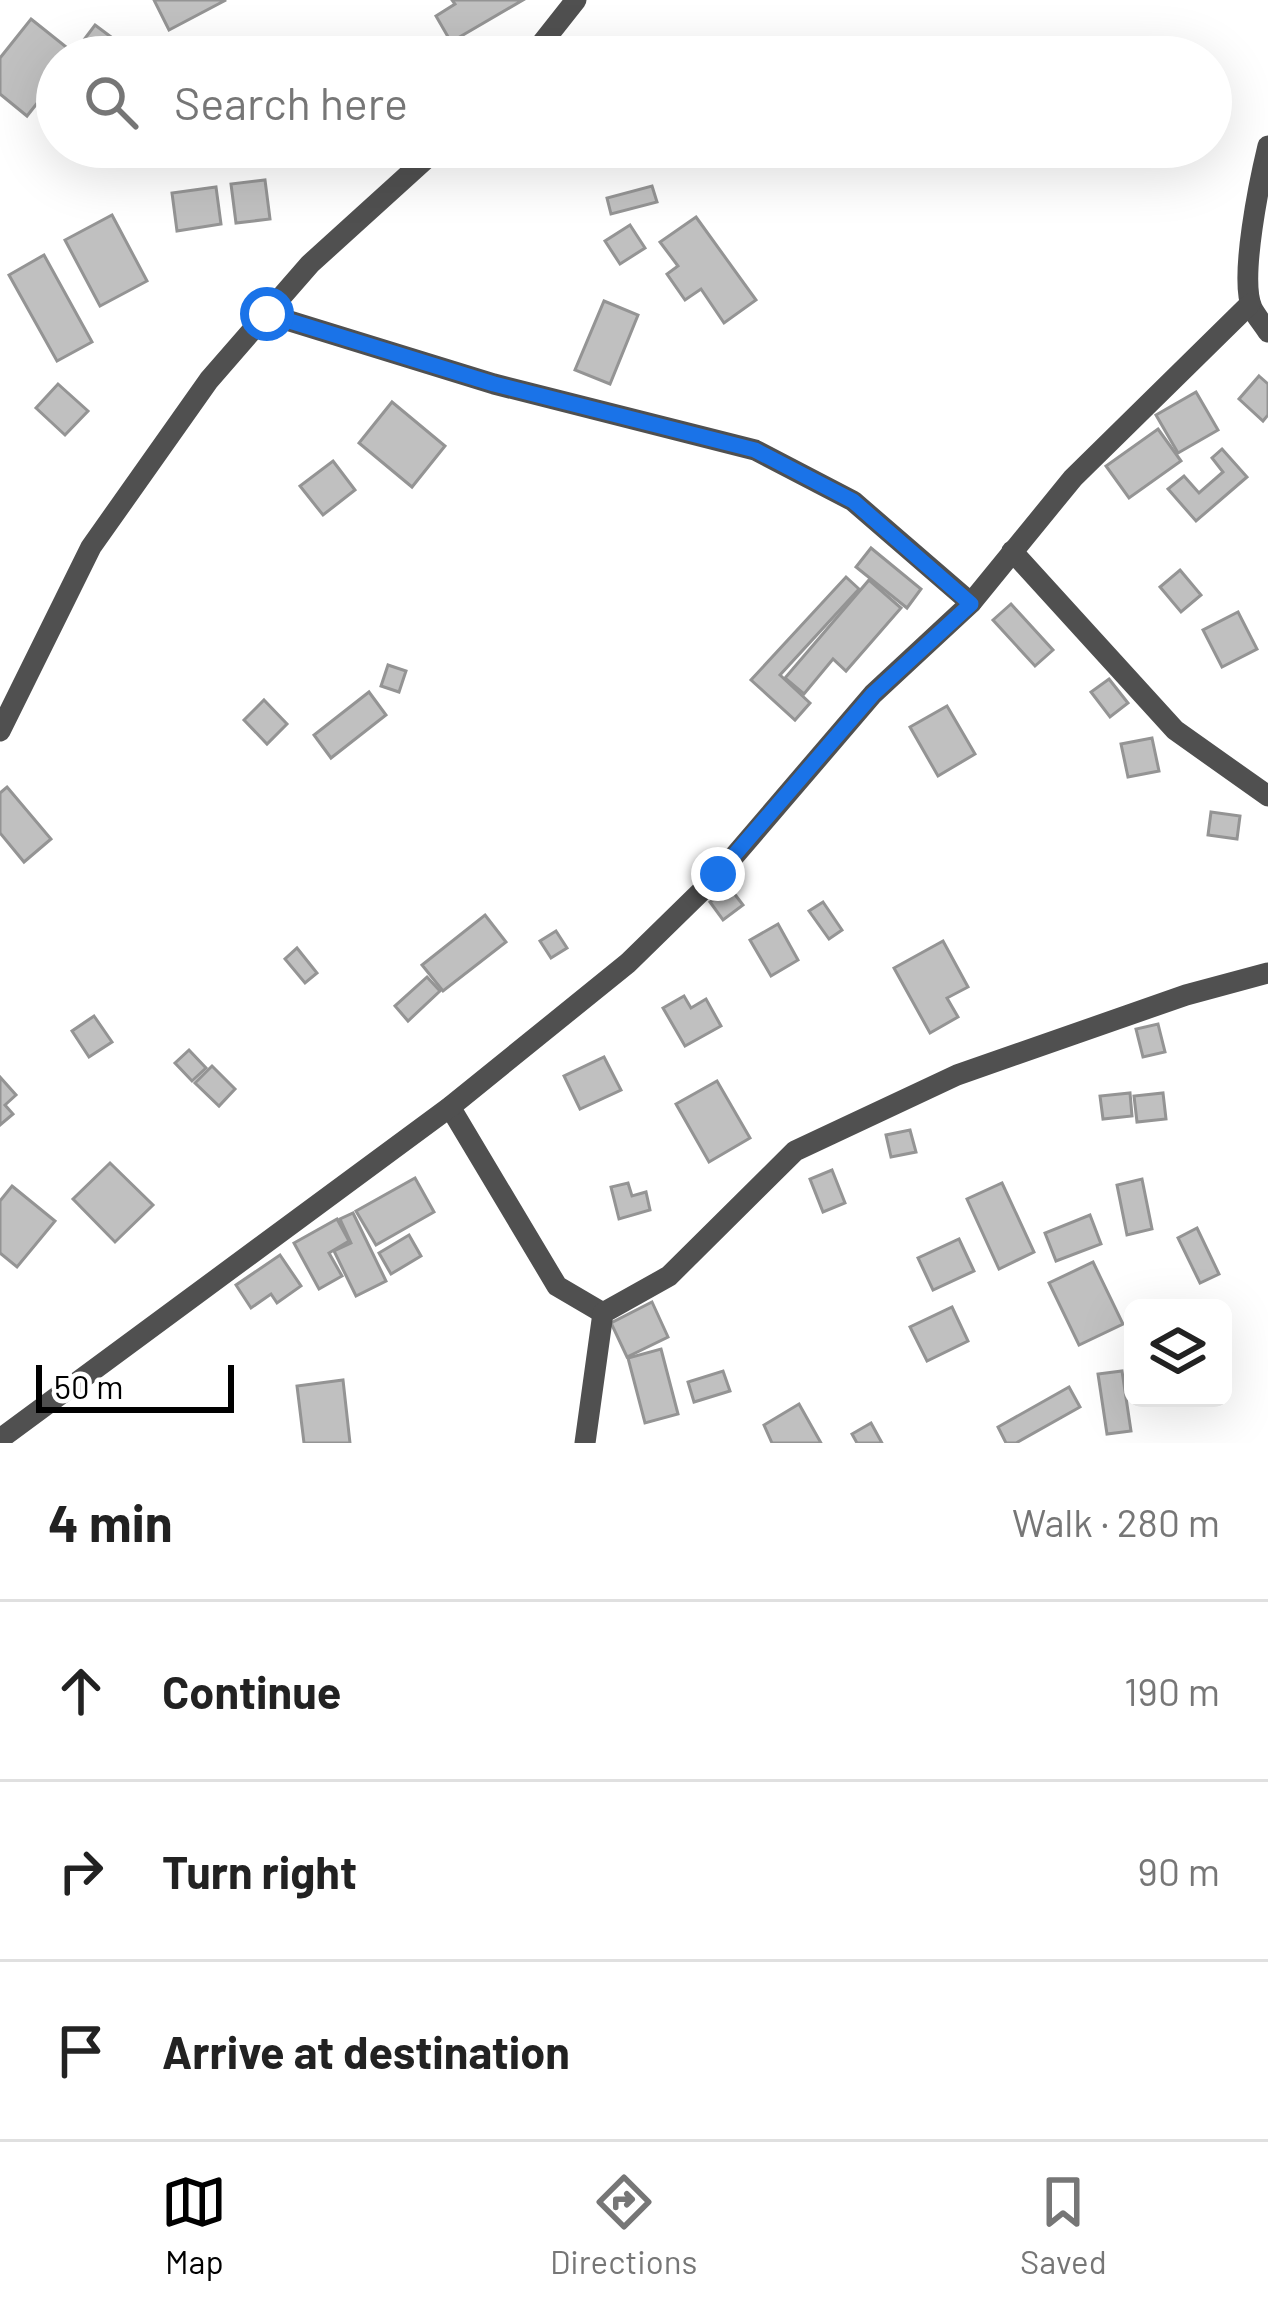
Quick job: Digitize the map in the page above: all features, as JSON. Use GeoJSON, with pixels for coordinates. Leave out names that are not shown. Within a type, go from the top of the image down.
{"type":"FeatureCollection","features":[{"type":"Feature","properties":{"kind":"street"},"geometry":{"type":"LineString","coordinates":[[548,36],[576,0]]}},
{"type":"Feature","properties":{"kind":"street"},"geometry":{"type":"LineString","coordinates":[[1268,146],[1258,187],[1250,304],[1268,332]]}},
{"type":"Feature","properties":{"kind":"street"},"geometry":{"type":"LineString","coordinates":[[0,731],[91,547],[209,380],[310,264],[416,168]]}},
{"type":"Feature","properties":{"kind":"street"},"geometry":{"type":"LineString","coordinates":[[0,1439],[451,1107],[628,963],[718,874],[873,694],[971,604],[1072,478],[1250,304]]}},
{"type":"Feature","properties":{"kind":"street"},"geometry":{"type":"LineString","coordinates":[[267,314],[494,384],[755,450],[853,501],[971,604]]}},
{"type":"Feature","properties":{"kind":"street"},"geometry":{"type":"LineString","coordinates":[[1012,551],[1175,730],[1268,796]]}},
{"type":"Feature","properties":{"kind":"street"},"geometry":{"type":"LineString","coordinates":[[603,1313],[669,1276],[795,1151],[957,1076],[1186,995],[1268,973]]}},
{"type":"Feature","properties":{"kind":"street"},"geometry":{"type":"LineString","coordinates":[[451,1107],[557,1286],[603,1313]]}},
{"type":"Feature","properties":{"kind":"street"},"geometry":{"type":"LineString","coordinates":[[585,1443],[603,1313]]}},
{"type":"Feature","properties":{"kind":"building"},"geometry":{"type":"Polygon","coordinates":[[[154,0],[226,0],[169,30],[154,0]]]}},
{"type":"Feature","properties":{"kind":"building"},"geometry":{"type":"Polygon","coordinates":[[[452,0],[523,0],[461,36],[448,36],[436,16],[455,4],[452,0]]]}},
{"type":"Feature","properties":{"kind":"building"},"geometry":{"type":"Polygon","coordinates":[[[31,19],[52,36],[36,36],[36,105],[27,116],[0,94],[0,58],[31,19]]]}},
{"type":"Feature","properties":{"kind":"building"},"geometry":{"type":"Polygon","coordinates":[[[95,25],[110,36],[87,36],[95,25]]]}},
{"type":"Feature","properties":{"kind":"building"},"geometry":{"type":"Polygon","coordinates":[[[265,180],[270,219],[236,223],[231,184],[265,180]]]}},
{"type":"Feature","properties":{"kind":"building"},"geometry":{"type":"Polygon","coordinates":[[[652,186],[657,202],[611,214],[607,198],[652,186]]]}},
{"type":"Feature","properties":{"kind":"building"},"geometry":{"type":"Polygon","coordinates":[[[216,187],[221,224],[177,231],[172,193],[216,187]]]}},
{"type":"Feature","properties":{"kind":"building"},"geometry":{"type":"Polygon","coordinates":[[[112,215],[147,281],[100,306],[65,240],[112,215]]]}},
{"type":"Feature","properties":{"kind":"building"},"geometry":{"type":"Polygon","coordinates":[[[696,217],[756,300],[724,323],[701,289],[685,300],[667,274],[678,266],[660,242],[696,217]]]}},
{"type":"Feature","properties":{"kind":"building"},"geometry":{"type":"Polygon","coordinates":[[[630,225],[645,248],[620,264],[605,241],[630,225]]]}},
{"type":"Feature","properties":{"kind":"building"},"geometry":{"type":"Polygon","coordinates":[[[44,255],[92,342],[57,361],[9,275],[44,255]]]}},
{"type":"Feature","properties":{"kind":"building"},"geometry":{"type":"Polygon","coordinates":[[[604,301],[638,315],[610,384],[575,370],[604,301]]]}},
{"type":"Feature","properties":{"kind":"building"},"geometry":{"type":"Polygon","coordinates":[[[1259,376],[1268,384],[1268,415],[1263,421],[1239,399],[1259,376]]]}},
{"type":"Feature","properties":{"kind":"building"},"geometry":{"type":"Polygon","coordinates":[[[58,384],[88,411],[65,435],[36,408],[58,384]]]}},
{"type":"Feature","properties":{"kind":"building"},"geometry":{"type":"Polygon","coordinates":[[[1196,392],[1218,430],[1178,453],[1156,415],[1196,392]]]}},
{"type":"Feature","properties":{"kind":"building"},"geometry":{"type":"Polygon","coordinates":[[[392,402],[445,446],[412,487],[359,443],[392,402]]]}},
{"type":"Feature","properties":{"kind":"building"},"geometry":{"type":"Polygon","coordinates":[[[1158,429],[1181,461],[1129,498],[1106,466],[1158,429]]]}},
{"type":"Feature","properties":{"kind":"building"},"geometry":{"type":"Polygon","coordinates":[[[1222,449],[1247,477],[1196,521],[1168,489],[1184,476],[1199,493],[1223,472],[1212,458],[1222,449]]]}},
{"type":"Feature","properties":{"kind":"building"},"geometry":{"type":"Polygon","coordinates":[[[333,461],[355,490],[323,515],[300,486],[333,461]]]}},
{"type":"Feature","properties":{"kind":"building"},"geometry":{"type":"Polygon","coordinates":[[[871,548],[921,589],[907,608],[856,567],[871,548]]]}},
{"type":"Feature","properties":{"kind":"building"},"geometry":{"type":"Polygon","coordinates":[[[1180,570],[1201,595],[1181,612],[1160,587],[1180,570]]]}},
{"type":"Feature","properties":{"kind":"building"},"geometry":{"type":"Polygon","coordinates":[[[846,577],[859,589],[780,675],[810,703],[795,720],[751,680],[846,577]]]}},
{"type":"Feature","properties":{"kind":"building"},"geometry":{"type":"Polygon","coordinates":[[[869,580],[901,608],[846,671],[833,659],[804,694],[785,678],[869,580]]]}},
{"type":"Feature","properties":{"kind":"building"},"geometry":{"type":"Polygon","coordinates":[[[1011,604],[1053,650],[1035,666],[993,620],[1011,604]]]}},
{"type":"Feature","properties":{"kind":"building"},"geometry":{"type":"Polygon","coordinates":[[[1238,612],[1257,649],[1222,667],[1203,630],[1238,612]]]}},
{"type":"Feature","properties":{"kind":"building"},"geometry":{"type":"Polygon","coordinates":[[[388,665],[406,671],[399,692],[381,686],[388,665]]]}},
{"type":"Feature","properties":{"kind":"building"},"geometry":{"type":"Polygon","coordinates":[[[1109,679],[1128,703],[1110,717],[1091,692],[1109,679]]]}},
{"type":"Feature","properties":{"kind":"building"},"geometry":{"type":"Polygon","coordinates":[[[369,692],[386,715],[331,758],[314,735],[369,692]]]}},
{"type":"Feature","properties":{"kind":"building"},"geometry":{"type":"Polygon","coordinates":[[[264,700],[287,724],[267,744],[244,720],[264,700]]]}},
{"type":"Feature","properties":{"kind":"building"},"geometry":{"type":"Polygon","coordinates":[[[947,706],[975,754],[938,776],[910,727],[947,706]]]}},
{"type":"Feature","properties":{"kind":"building"},"geometry":{"type":"Polygon","coordinates":[[[1152,738],[1159,771],[1128,777],[1121,744],[1152,738]]]}},
{"type":"Feature","properties":{"kind":"building"},"geometry":{"type":"Polygon","coordinates":[[[7,787],[51,839],[24,862],[0,833],[0,793],[7,787]]]}},
{"type":"Feature","properties":{"kind":"building"},"geometry":{"type":"Polygon","coordinates":[[[1211,812],[1240,816],[1237,839],[1208,835],[1211,812]]]}},
{"type":"Feature","properties":{"kind":"building"},"geometry":{"type":"Polygon","coordinates":[[[730,888],[743,905],[723,920],[710,902],[730,888]]]}},
{"type":"Feature","properties":{"kind":"building"},"geometry":{"type":"Polygon","coordinates":[[[823,902],[842,930],[829,939],[809,911],[823,902]]]}},
{"type":"Feature","properties":{"kind":"building"},"geometry":{"type":"Polygon","coordinates":[[[485,915],[506,942],[443,991],[422,965],[485,915]]]}},
{"type":"Feature","properties":{"kind":"building"},"geometry":{"type":"Polygon","coordinates":[[[778,924],[798,960],[771,976],[750,940],[778,924]]]}},
{"type":"Feature","properties":{"kind":"building"},"geometry":{"type":"Polygon","coordinates":[[[556,931],[567,948],[551,958],[540,941],[556,931]]]}},
{"type":"Feature","properties":{"kind":"building"},"geometry":{"type":"Polygon","coordinates":[[[943,941],[968,987],[947,998],[958,1017],[930,1033],[894,968],[943,941]]]}},
{"type":"Feature","properties":{"kind":"building"},"geometry":{"type":"Polygon","coordinates":[[[297,948],[317,973],[305,983],[285,959],[297,948]]]}},
{"type":"Feature","properties":{"kind":"building"},"geometry":{"type":"Polygon","coordinates":[[[427,977],[440,991],[408,1021],[395,1006],[427,977]]]}},
{"type":"Feature","properties":{"kind":"building"},"geometry":{"type":"Polygon","coordinates":[[[684,996],[691,1008],[706,999],[721,1026],[685,1046],[663,1008],[684,996]]]}},
{"type":"Feature","properties":{"kind":"building"},"geometry":{"type":"Polygon","coordinates":[[[94,1016],[112,1042],[89,1057],[72,1031],[94,1016]]]}},
{"type":"Feature","properties":{"kind":"building"},"geometry":{"type":"Polygon","coordinates":[[[1158,1024],[1165,1052],[1143,1057],[1136,1029],[1158,1024]]]}},
{"type":"Feature","properties":{"kind":"building"},"geometry":{"type":"Polygon","coordinates":[[[189,1050],[206,1068],[192,1081],[175,1063],[189,1050]]]}},
{"type":"Feature","properties":{"kind":"building"},"geometry":{"type":"Polygon","coordinates":[[[604,1057],[621,1090],[580,1109],[564,1076],[604,1057]]]}},
{"type":"Feature","properties":{"kind":"building"},"geometry":{"type":"Polygon","coordinates":[[[212,1066],[235,1089],[219,1106],[195,1083],[212,1066]]]}},
{"type":"Feature","properties":{"kind":"building"},"geometry":{"type":"Polygon","coordinates":[[[0,1077],[16,1095],[5,1105],[13,1114],[0,1125],[0,1077]]]}},
{"type":"Feature","properties":{"kind":"building"},"geometry":{"type":"Polygon","coordinates":[[[717,1081],[750,1138],[709,1162],[676,1104],[717,1081]]]}},
{"type":"Feature","properties":{"kind":"building"},"geometry":{"type":"Polygon","coordinates":[[[1130,1093],[1132,1116],[1103,1119],[1100,1096],[1130,1093]]]}},
{"type":"Feature","properties":{"kind":"building"},"geometry":{"type":"Polygon","coordinates":[[[1163,1093],[1166,1119],[1137,1122],[1134,1096],[1163,1093]]]}},
{"type":"Feature","properties":{"kind":"building"},"geometry":{"type":"Polygon","coordinates":[[[910,1130],[916,1152],[891,1157],[886,1135],[910,1130]]]}},
{"type":"Feature","properties":{"kind":"building"},"geometry":{"type":"Polygon","coordinates":[[[110,1163],[153,1205],[115,1242],[73,1199],[110,1163]]]}},
{"type":"Feature","properties":{"kind":"building"},"geometry":{"type":"Polygon","coordinates":[[[832,1170],[845,1203],[823,1212],[810,1179],[832,1170]]]}},
{"type":"Feature","properties":{"kind":"building"},"geometry":{"type":"Polygon","coordinates":[[[415,1178],[434,1212],[376,1245],[356,1211],[415,1178]]]}},
{"type":"Feature","properties":{"kind":"building"},"geometry":{"type":"Polygon","coordinates":[[[1142,1179],[1152,1229],[1127,1235],[1117,1185],[1142,1179]]]}},
{"type":"Feature","properties":{"kind":"building"},"geometry":{"type":"Polygon","coordinates":[[[628,1183],[632,1196],[646,1192],[650,1210],[619,1219],[611,1187],[628,1183]]]}},
{"type":"Feature","properties":{"kind":"building"},"geometry":{"type":"Polygon","coordinates":[[[1002,1183],[1034,1252],[999,1269],[967,1199],[1002,1183]]]}},
{"type":"Feature","properties":{"kind":"building"},"geometry":{"type":"Polygon","coordinates":[[[12,1186],[55,1221],[17,1267],[0,1253],[0,1201],[12,1186]]]}},
{"type":"Feature","properties":{"kind":"building"},"geometry":{"type":"Polygon","coordinates":[[[353,1213],[386,1281],[356,1296],[334,1251],[351,1243],[340,1219],[353,1213]]]}},
{"type":"Feature","properties":{"kind":"building"},"geometry":{"type":"Polygon","coordinates":[[[1090,1215],[1101,1244],[1056,1261],[1045,1233],[1090,1215]]]}},
{"type":"Feature","properties":{"kind":"building"},"geometry":{"type":"Polygon","coordinates":[[[337,1219],[349,1241],[329,1253],[342,1276],[319,1289],[294,1243],[337,1219]]]}},
{"type":"Feature","properties":{"kind":"building"},"geometry":{"type":"Polygon","coordinates":[[[1197,1228],[1219,1274],[1200,1283],[1178,1238],[1197,1228]]]}},
{"type":"Feature","properties":{"kind":"building"},"geometry":{"type":"Polygon","coordinates":[[[409,1235],[421,1256],[391,1274],[379,1253],[409,1235]]]}},
{"type":"Feature","properties":{"kind":"building"},"geometry":{"type":"Polygon","coordinates":[[[959,1239],[974,1271],[933,1290],[918,1258],[959,1239]]]}},
{"type":"Feature","properties":{"kind":"building"},"geometry":{"type":"Polygon","coordinates":[[[280,1255],[301,1286],[277,1303],[271,1294],[251,1308],[236,1285],[280,1255]]]}},
{"type":"Feature","properties":{"kind":"building"},"geometry":{"type":"Polygon","coordinates":[[[1093,1262],[1123,1324],[1079,1345],[1049,1283],[1093,1262]]]}},
{"type":"Feature","properties":{"kind":"building"},"geometry":{"type":"Polygon","coordinates":[[[652,1302],[668,1337],[627,1357],[611,1323],[652,1302]]]}},
{"type":"Feature","properties":{"kind":"building"},"geometry":{"type":"Polygon","coordinates":[[[952,1307],[968,1341],[927,1361],[910,1327],[952,1307]]]}},
{"type":"Feature","properties":{"kind":"building"},"geometry":{"type":"Polygon","coordinates":[[[661,1349],[678,1414],[645,1423],[628,1358],[661,1349]]]}},
{"type":"Feature","properties":{"kind":"building"},"geometry":{"type":"Polygon","coordinates":[[[723,1371],[730,1391],[694,1402],[688,1382],[723,1371]]]}},
{"type":"Feature","properties":{"kind":"building"},"geometry":{"type":"Polygon","coordinates":[[[1122,1371],[1131,1431],[1107,1434],[1098,1374],[1122,1371]]]}},
{"type":"Feature","properties":{"kind":"building"},"geometry":{"type":"Polygon","coordinates":[[[343,1380],[350,1443],[304,1443],[297,1386],[343,1380]]]}},
{"type":"Feature","properties":{"kind":"building"},"geometry":{"type":"Polygon","coordinates":[[[1069,1387],[1080,1407],[1016,1443],[1006,1443],[998,1427],[1069,1387]]]}},
{"type":"Feature","properties":{"kind":"building"},"geometry":{"type":"Polygon","coordinates":[[[799,1404],[821,1443],[772,1443],[764,1425],[799,1404]]]}},
{"type":"Feature","properties":{"kind":"building"},"geometry":{"type":"Polygon","coordinates":[[[871,1423],[882,1443],[857,1443],[852,1434],[871,1423]]]}},
{"type":"Feature","properties":{"kind":"route"},"geometry":{"type":"LineString","coordinates":[[267,314],[494,384],[755,450],[853,501],[971,604],[873,694],[718,874]]}}]}
